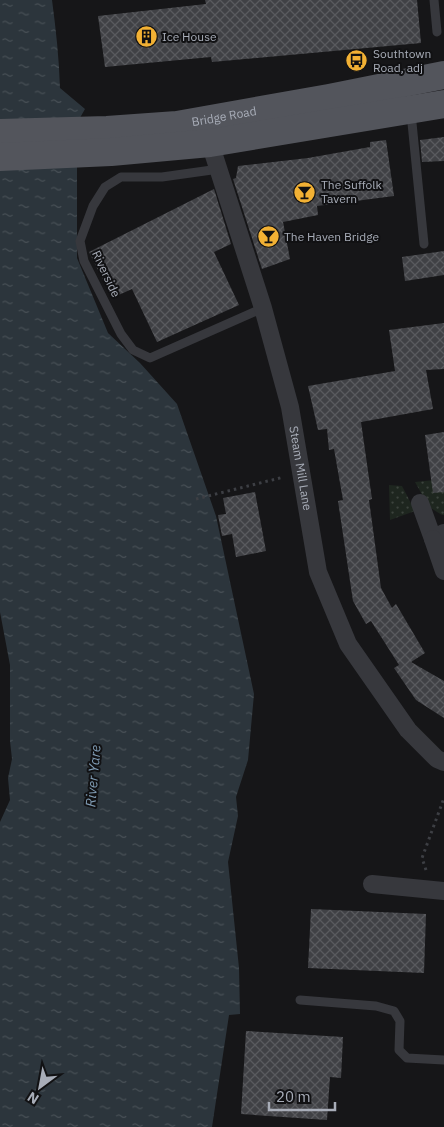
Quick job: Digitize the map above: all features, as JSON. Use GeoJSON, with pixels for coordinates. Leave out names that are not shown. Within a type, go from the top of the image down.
{"type":"FeatureCollection","features":[{"type":"Feature","properties":{"kind":"main road","name":"Bridge Road"},"geometry":{"type":"LineString","coordinates":[[0,157],[111,152],[329,98],[444,75]]}},
{"type":"Feature","properties":{"kind":"main road","name":"Bridge Road"},"geometry":{"type":"LineString","coordinates":[[0,133],[107,130],[177,136],[210,143],[444,104]]}},
{"type":"Feature","properties":{"kind":"street","name":"Steam Mill Lane"},"geometry":{"type":"LineString","coordinates":[[210,143],[263,308],[290,407],[318,572],[348,644],[408,730],[437,759],[444,762]]}},
{"type":"Feature","properties":{"kind":"street"},"geometry":{"type":"LineString","coordinates":[[420,503],[438,536],[444,571]]}},
{"type":"Feature","properties":{"kind":"street"},"geometry":{"type":"LineString","coordinates":[[372,884],[438,890],[444,906]]}},
{"type":"Feature","properties":{"kind":"lane"},"geometry":{"type":"LineString","coordinates":[[434,0],[437,32]]}},
{"type":"Feature","properties":{"kind":"lane"},"geometry":{"type":"LineString","coordinates":[[411,110],[424,244]]}},
{"type":"Feature","properties":{"kind":"lane","name":"Riverside"},"geometry":{"type":"LineString","coordinates":[[219,169],[162,177],[121,177],[105,187],[93,206],[80,241],[84,262],[121,334],[134,350],[150,358],[263,308]]}},
{"type":"Feature","properties":{"kind":"lane"},"geometry":{"type":"LineString","coordinates":[[300,1000],[376,1006],[394,1011],[400,1021],[399,1050],[407,1058],[444,1060]]}},
{"type":"Feature","properties":{"kind":"path"},"geometry":{"type":"LineString","coordinates":[[196,498],[301,472]]}},
{"type":"Feature","properties":{"kind":"path"},"geometry":{"type":"LineString","coordinates":[[438,890],[422,858],[444,798]]}},
{"type":"Feature","properties":{"kind":"shaded area"},"geometry":{"type":"Polygon","coordinates":[[[444,479],[444,515],[442,515],[429,507],[415,482],[444,479]]]}},
{"type":"Feature","properties":{"kind":"shaded area"},"geometry":{"type":"Polygon","coordinates":[[[389,485],[402,486],[415,511],[390,520],[389,485]]]}},
{"type":"Feature","properties":{"kind":"water","name":"River Yare"},"geometry":{"type":"Polygon","coordinates":[[[0,0],[52,0],[60,88],[85,109],[77,123],[77,258],[108,333],[140,363],[177,404],[216,516],[254,694],[248,760],[236,797],[238,816],[228,862],[239,968],[240,1014],[229,1015],[212,1127],[0,1127],[0,822],[10,800],[8,778],[12,759],[10,741],[10,665],[0,612],[0,0]]]}},
{"type":"Feature","properties":{"kind":"building"},"geometry":{"type":"Polygon","coordinates":[[[205,0],[417,0],[421,43],[212,62],[211,57],[105,67],[98,16],[206,4],[205,0]]]}},
{"type":"Feature","properties":{"kind":"building"},"geometry":{"type":"Polygon","coordinates":[[[444,137],[444,161],[422,162],[420,140],[444,137]]]}},
{"type":"Feature","properties":{"kind":"building"},"geometry":{"type":"Polygon","coordinates":[[[386,140],[394,196],[317,206],[318,215],[283,222],[290,259],[262,269],[233,179],[236,178],[238,166],[308,158],[370,147],[370,142],[386,140]]]}},
{"type":"Feature","properties":{"kind":"building"},"geometry":{"type":"Polygon","coordinates":[[[214,189],[231,244],[214,252],[239,305],[157,342],[132,289],[112,298],[89,252],[214,189]]]}},
{"type":"Feature","properties":{"kind":"building"},"geometry":{"type":"Polygon","coordinates":[[[444,251],[444,275],[405,281],[402,257],[444,251]]]}},
{"type":"Feature","properties":{"kind":"building"},"geometry":{"type":"Polygon","coordinates":[[[444,323],[444,369],[426,370],[433,409],[361,422],[372,499],[369,500],[381,588],[392,608],[396,604],[425,653],[411,662],[444,681],[444,718],[416,700],[394,668],[399,665],[371,621],[366,624],[353,601],[338,501],[343,500],[334,449],[329,450],[327,429],[318,430],[308,386],[395,371],[389,330],[444,323]]]}},
{"type":"Feature","properties":{"kind":"building"},"geometry":{"type":"Polygon","coordinates":[[[444,432],[444,492],[433,493],[425,435],[444,432]]]}},
{"type":"Feature","properties":{"kind":"building"},"geometry":{"type":"Polygon","coordinates":[[[255,492],[266,551],[236,557],[232,534],[222,536],[218,515],[226,514],[223,498],[255,492]]]}},
{"type":"Feature","properties":{"kind":"building"},"geometry":{"type":"Polygon","coordinates":[[[311,909],[426,914],[424,973],[308,968],[311,909]]]}},
{"type":"Feature","properties":{"kind":"building"},"geometry":{"type":"Polygon","coordinates":[[[246,1031],[343,1037],[341,1078],[330,1077],[327,1120],[241,1114],[246,1031]]]}},
{"type":"Feature","properties":{"kind":"place","name":"Ice House"},"geometry":{"type":"Point","coordinates":[146,37]}},
{"type":"Feature","properties":{"kind":"place","name":"Southtown Road, adj"},"geometry":{"type":"Point","coordinates":[357,61]}},
{"type":"Feature","properties":{"kind":"place","name":"The Suffolk Tavern"},"geometry":{"type":"Point","coordinates":[305,192]}},
{"type":"Feature","properties":{"kind":"place","name":"The Haven Bridge"},"geometry":{"type":"Point","coordinates":[268,237]}}]}
